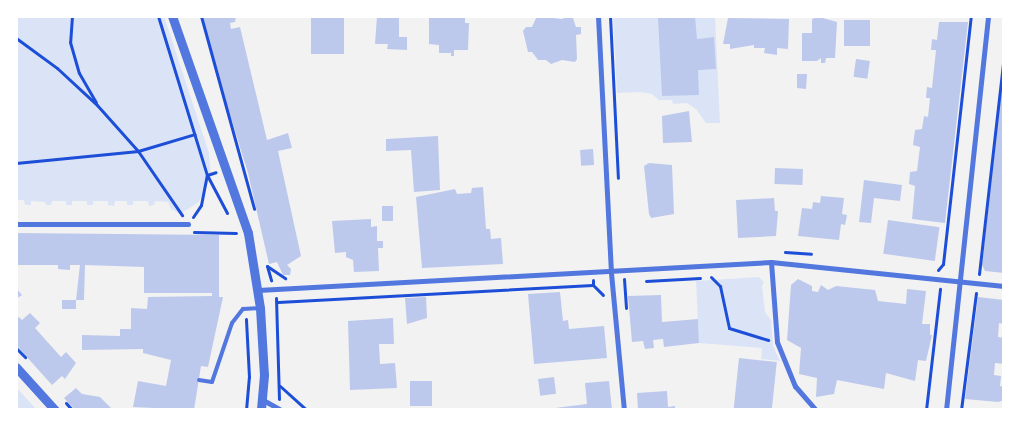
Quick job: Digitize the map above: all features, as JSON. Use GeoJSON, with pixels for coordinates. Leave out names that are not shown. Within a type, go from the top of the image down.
{"type":"FeatureCollection","features":[{"type":"Feature","properties":{"kind":"street"},"geometry":{"type":"LineString","coordinates":[[172,16],[248,233],[260,308],[263,400],[261,410]]}},
{"type":"Feature","properties":{"kind":"street"},"geometry":{"type":"LineString","coordinates":[[598,16],[611,273],[624,410]]}},
{"type":"Feature","properties":{"kind":"street"},"geometry":{"type":"LineString","coordinates":[[946,410],[988,16]]}},
{"type":"Feature","properties":{"kind":"street"},"geometry":{"type":"LineString","coordinates":[[16,224],[188,224]]}},
{"type":"Feature","properties":{"kind":"street"},"geometry":{"type":"LineString","coordinates":[[258,290],[611,273],[771,262],[1004,286]]}},
{"type":"Feature","properties":{"kind":"street"},"geometry":{"type":"LineString","coordinates":[[771,262],[777,342],[795,386],[816,410]]}},
{"type":"Feature","properties":{"kind":"street"},"geometry":{"type":"LineString","coordinates":[[16,367],[55,410]]}},
{"type":"Feature","properties":{"kind":"street"},"geometry":{"type":"LineString","coordinates":[[263,400],[281,410]]}},
{"type":"Feature","properties":{"kind":"lane"},"geometry":{"type":"LineString","coordinates":[[199,380],[212,382],[232,322],[246,308],[260,308]]}},
{"type":"Feature","properties":{"kind":"path"},"geometry":{"type":"LineString","coordinates":[[72,16],[70,42],[79,73],[97,105]]}},
{"type":"Feature","properties":{"kind":"path"},"geometry":{"type":"LineString","coordinates":[[158,16],[207,175],[228,217]]}},
{"type":"Feature","properties":{"kind":"path"},"geometry":{"type":"LineString","coordinates":[[610,16],[619,186]]}},
{"type":"Feature","properties":{"kind":"path"},"geometry":{"type":"LineString","coordinates":[[943,264],[971,16]]}},
{"type":"Feature","properties":{"kind":"path"},"geometry":{"type":"LineString","coordinates":[[16,38],[57,68],[97,105],[138,152],[188,224],[201,205],[207,175]]}},
{"type":"Feature","properties":{"kind":"path"},"geometry":{"type":"LineString","coordinates":[[962,410],[1004,56]]}},
{"type":"Feature","properties":{"kind":"path"},"geometry":{"type":"LineString","coordinates":[[16,163],[138,152],[210,129]]}},
{"type":"Feature","properties":{"kind":"path"},"geometry":{"type":"LineString","coordinates":[[207,175],[242,162]]}},
{"type":"Feature","properties":{"kind":"path"},"geometry":{"type":"LineString","coordinates":[[233,225],[238,242]]}},
{"type":"Feature","properties":{"kind":"path"},"geometry":{"type":"LineString","coordinates":[[926,410],[939,278],[938,268],[943,264],[962,266],[980,269],[987,274]]}},
{"type":"Feature","properties":{"kind":"path"},"geometry":{"type":"LineString","coordinates":[[624,272],[626,316]]}},
{"type":"Feature","properties":{"kind":"path"},"geometry":{"type":"LineString","coordinates":[[711,277],[720,286],[729,328],[777,342]]}},
{"type":"Feature","properties":{"kind":"path"},"geometry":{"type":"LineString","coordinates":[[278,302],[593,285]]}},
{"type":"Feature","properties":{"kind":"path"},"geometry":{"type":"LineString","coordinates":[[246,308],[249,377],[246,410]]}},
{"type":"Feature","properties":{"kind":"path"},"geometry":{"type":"LineString","coordinates":[[280,386],[307,410]]}},
{"type":"Feature","properties":{"kind":"shaded area"},"geometry":{"type":"Polygon","coordinates":[[[16,16],[164,16],[209,153],[211,177],[199,202],[180,214],[171,209],[168,202],[155,201],[154,205],[149,206],[148,201],[133,201],[133,205],[127,205],[127,201],[115,201],[114,206],[108,205],[108,201],[93,201],[93,205],[87,205],[87,201],[72,201],[72,205],[66,205],[66,201],[52,201],[51,205],[46,205],[45,202],[31,201],[31,205],[25,205],[24,200],[16,200],[16,16]]]}},
{"type":"Feature","properties":{"kind":"shaded area"},"geometry":{"type":"Polygon","coordinates":[[[613,16],[715,16],[720,123],[706,123],[696,109],[687,103],[673,104],[672,100],[659,100],[652,94],[640,92],[617,93],[613,16]]]}},
{"type":"Feature","properties":{"kind":"shaded area"},"geometry":{"type":"Polygon","coordinates":[[[759,277],[764,282],[762,286],[765,312],[771,320],[773,346],[780,361],[761,359],[762,348],[699,343],[696,281],[759,277]]]}},
{"type":"Feature","properties":{"kind":"shaded area"},"geometry":{"type":"Polygon","coordinates":[[[16,387],[37,410],[16,410],[16,387]]]}},
{"type":"Feature","properties":{"kind":"building"},"geometry":{"type":"Polygon","coordinates":[[[203,16],[236,16],[235,22],[230,23],[231,29],[240,27],[267,140],[288,133],[292,148],[278,151],[301,256],[287,265],[291,269],[290,275],[283,275],[277,262],[269,264],[248,173],[217,73],[203,16]]]}},
{"type":"Feature","properties":{"kind":"building"},"geometry":{"type":"Polygon","coordinates":[[[311,16],[344,16],[344,54],[311,54],[311,16]]]}},
{"type":"Feature","properties":{"kind":"building"},"geometry":{"type":"Polygon","coordinates":[[[377,16],[399,16],[399,37],[407,37],[407,50],[387,49],[388,44],[375,44],[377,16]]]}},
{"type":"Feature","properties":{"kind":"building"},"geometry":{"type":"Polygon","coordinates":[[[429,16],[465,16],[465,23],[469,23],[468,50],[454,50],[454,56],[451,56],[451,53],[439,53],[439,45],[429,44],[429,16]]]}},
{"type":"Feature","properties":{"kind":"building"},"geometry":{"type":"Polygon","coordinates":[[[537,16],[562,19],[569,16],[573,18],[576,27],[581,27],[581,34],[576,35],[577,59],[575,62],[562,60],[551,64],[546,60],[538,60],[532,52],[528,52],[523,31],[526,27],[532,27],[537,16]]]}},
{"type":"Feature","properties":{"kind":"building"},"geometry":{"type":"Polygon","coordinates":[[[695,16],[697,39],[714,37],[716,69],[698,70],[699,95],[662,96],[658,18],[695,16]]]}},
{"type":"Feature","properties":{"kind":"building"},"geometry":{"type":"Polygon","coordinates":[[[819,17],[837,22],[835,58],[826,58],[825,63],[821,63],[821,58],[817,61],[802,61],[802,33],[812,33],[812,19],[819,17]]]}},
{"type":"Feature","properties":{"kind":"building"},"geometry":{"type":"Polygon","coordinates":[[[728,18],[789,19],[788,49],[777,48],[777,55],[764,53],[765,48],[754,48],[754,45],[730,49],[730,44],[723,44],[728,18]]]}},
{"type":"Feature","properties":{"kind":"building"},"geometry":{"type":"Polygon","coordinates":[[[844,20],[870,20],[870,46],[844,46],[844,20]]]}},
{"type":"Feature","properties":{"kind":"building"},"geometry":{"type":"Polygon","coordinates":[[[939,22],[968,22],[945,223],[912,219],[915,186],[909,184],[910,172],[917,171],[920,147],[913,145],[915,130],[922,129],[924,116],[928,117],[930,98],[926,98],[927,87],[932,88],[936,50],[931,50],[932,39],[937,40],[939,22]]]}},
{"type":"Feature","properties":{"kind":"building"},"geometry":{"type":"Polygon","coordinates":[[[856,59],[870,61],[867,79],[853,77],[856,59]]]}},
{"type":"Feature","properties":{"kind":"building"},"geometry":{"type":"Polygon","coordinates":[[[797,74],[807,74],[806,89],[797,88],[797,74]]]}},
{"type":"Feature","properties":{"kind":"building"},"geometry":{"type":"Polygon","coordinates":[[[1002,86],[1004,86],[1004,273],[985,271],[982,265],[1002,86]]]}},
{"type":"Feature","properties":{"kind":"building"},"geometry":{"type":"Polygon","coordinates":[[[689,111],[692,142],[663,143],[662,116],[689,111]]]}},
{"type":"Feature","properties":{"kind":"building"},"geometry":{"type":"Polygon","coordinates":[[[438,136],[440,190],[414,192],[411,150],[386,151],[386,139],[438,136]]]}},
{"type":"Feature","properties":{"kind":"building"},"geometry":{"type":"Polygon","coordinates":[[[593,149],[594,165],[581,166],[580,150],[593,149]]]}},
{"type":"Feature","properties":{"kind":"building"},"geometry":{"type":"Polygon","coordinates":[[[649,163],[672,165],[674,214],[651,218],[649,214],[644,166],[649,163]]]}},
{"type":"Feature","properties":{"kind":"building"},"geometry":{"type":"Polygon","coordinates":[[[775,168],[803,169],[802,185],[774,184],[775,168]]]}},
{"type":"Feature","properties":{"kind":"building"},"geometry":{"type":"Polygon","coordinates":[[[864,180],[902,185],[900,201],[874,198],[871,223],[859,222],[864,180]]]}},
{"type":"Feature","properties":{"kind":"building"},"geometry":{"type":"Polygon","coordinates":[[[483,187],[486,229],[490,229],[491,239],[501,238],[503,264],[422,268],[416,197],[455,189],[457,194],[471,193],[472,188],[483,187]]]}},
{"type":"Feature","properties":{"kind":"building"},"geometry":{"type":"Polygon","coordinates":[[[821,196],[844,198],[842,214],[847,215],[845,225],[841,224],[839,240],[798,236],[802,208],[812,209],[813,202],[820,203],[821,196]]]}},
{"type":"Feature","properties":{"kind":"building"},"geometry":{"type":"Polygon","coordinates":[[[774,198],[775,211],[778,211],[776,236],[738,238],[736,200],[774,198]]]}},
{"type":"Feature","properties":{"kind":"building"},"geometry":{"type":"Polygon","coordinates":[[[382,206],[393,206],[393,221],[382,221],[382,206]]]}},
{"type":"Feature","properties":{"kind":"building"},"geometry":{"type":"Polygon","coordinates":[[[371,219],[371,227],[377,226],[377,241],[383,241],[383,248],[378,248],[379,271],[354,272],[353,260],[346,257],[346,252],[335,253],[332,221],[371,219]]]}},
{"type":"Feature","properties":{"kind":"building"},"geometry":{"type":"Polygon","coordinates":[[[888,220],[939,227],[935,261],[883,254],[888,220]]]}},
{"type":"Feature","properties":{"kind":"building"},"geometry":{"type":"Polygon","coordinates":[[[16,233],[219,235],[219,297],[223,297],[208,367],[201,366],[194,410],[133,407],[138,381],[166,386],[171,360],[143,353],[143,349],[82,350],[82,335],[120,336],[120,329],[131,329],[131,308],[147,309],[148,297],[212,296],[212,293],[144,293],[144,267],[85,265],[84,300],[76,300],[80,265],[70,265],[70,270],[58,269],[58,265],[16,265],[16,233]]]}},
{"type":"Feature","properties":{"kind":"building"},"geometry":{"type":"Polygon","coordinates":[[[798,279],[812,286],[812,291],[818,292],[821,285],[828,290],[836,286],[875,290],[878,301],[906,304],[907,289],[926,291],[922,324],[930,324],[930,335],[932,335],[926,361],[918,360],[915,381],[886,373],[884,389],[837,380],[834,394],[816,397],[817,378],[799,374],[801,348],[787,340],[791,285],[798,279]]]}},
{"type":"Feature","properties":{"kind":"building"},"geometry":{"type":"Polygon","coordinates":[[[16,288],[22,295],[16,299],[16,288]]]}},
{"type":"Feature","properties":{"kind":"building"},"geometry":{"type":"Polygon","coordinates":[[[560,292],[563,321],[568,320],[569,329],[604,326],[607,358],[534,364],[528,294],[560,292]]]}},
{"type":"Feature","properties":{"kind":"building"},"geometry":{"type":"Polygon","coordinates":[[[661,295],[662,322],[698,319],[699,343],[664,347],[663,339],[653,340],[654,348],[645,349],[643,341],[632,342],[628,296],[661,295]]]}},
{"type":"Feature","properties":{"kind":"building"},"geometry":{"type":"Polygon","coordinates":[[[426,297],[427,318],[407,324],[405,298],[426,297]]]}},
{"type":"Feature","properties":{"kind":"building"},"geometry":{"type":"Polygon","coordinates":[[[978,297],[1004,300],[1004,324],[999,323],[998,337],[1004,338],[1004,364],[995,363],[994,375],[1001,376],[1000,386],[1004,387],[1004,400],[998,402],[965,399],[978,297]]]}},
{"type":"Feature","properties":{"kind":"building"},"geometry":{"type":"Polygon","coordinates":[[[62,300],[76,300],[76,309],[62,309],[62,300]]]}},
{"type":"Feature","properties":{"kind":"building"},"geometry":{"type":"Polygon","coordinates":[[[30,313],[40,323],[35,328],[61,357],[66,352],[76,363],[65,379],[62,376],[52,385],[16,345],[16,319],[19,317],[22,320],[30,313]]]}},
{"type":"Feature","properties":{"kind":"building"},"geometry":{"type":"Polygon","coordinates":[[[393,318],[394,344],[379,344],[380,364],[395,363],[397,388],[350,390],[348,321],[393,318]]]}},
{"type":"Feature","properties":{"kind":"building"},"geometry":{"type":"Polygon","coordinates":[[[739,358],[777,362],[772,410],[734,410],[739,358]]]}},
{"type":"Feature","properties":{"kind":"building"},"geometry":{"type":"Polygon","coordinates":[[[554,377],[556,394],[540,396],[538,379],[554,377]]]}},
{"type":"Feature","properties":{"kind":"building"},"geometry":{"type":"Polygon","coordinates":[[[410,381],[432,381],[432,406],[410,406],[410,381]]]}},
{"type":"Feature","properties":{"kind":"building"},"geometry":{"type":"Polygon","coordinates":[[[609,381],[612,410],[539,410],[587,404],[585,383],[609,381]]]}},
{"type":"Feature","properties":{"kind":"building"},"geometry":{"type":"Polygon","coordinates":[[[76,388],[82,394],[100,397],[113,410],[75,410],[64,398],[76,388]]]}},
{"type":"Feature","properties":{"kind":"building"},"geometry":{"type":"Polygon","coordinates":[[[667,391],[668,407],[675,406],[675,410],[638,410],[637,393],[667,391]]]}}]}
